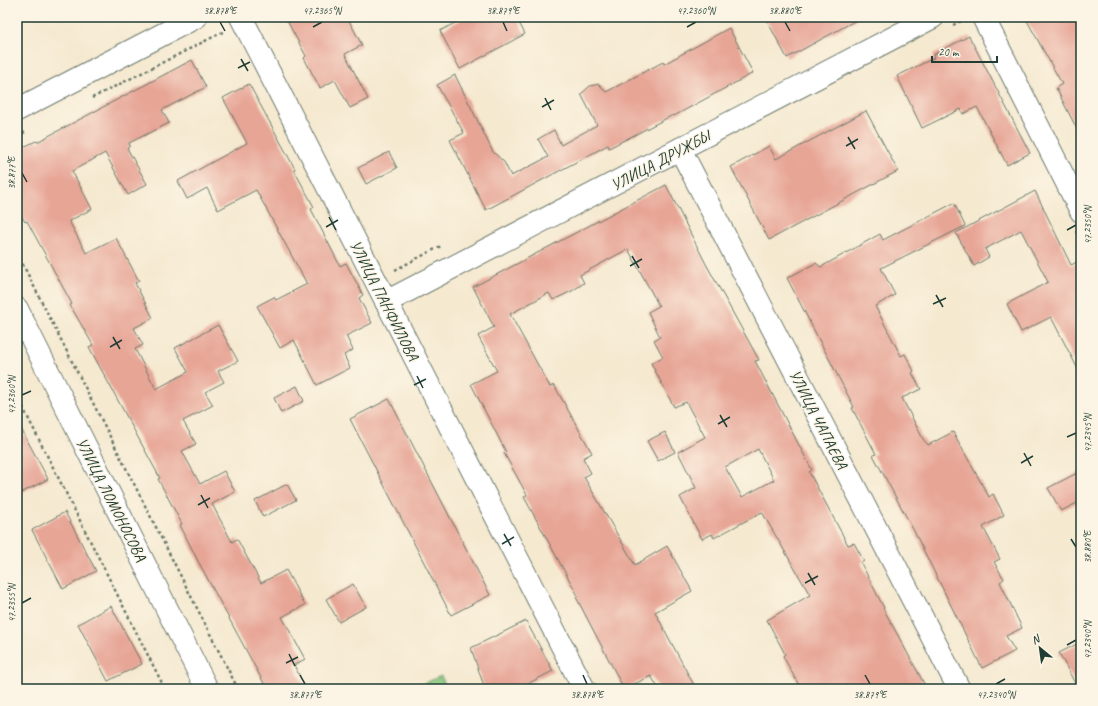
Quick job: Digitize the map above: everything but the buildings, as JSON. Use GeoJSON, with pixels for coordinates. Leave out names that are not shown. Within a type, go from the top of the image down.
{"type":"FeatureCollection","features":[{"type":"Feature","properties":{"kind":"street"},"geometry":{"type":"LineString","coordinates":[[17,110],[196,17]]}},
{"type":"Feature","properties":{"kind":"street","name":"УЛИЦА ДРУЖБЫ"},"geometry":{"type":"LineString","coordinates":[[386,302],[933,17]]}},
{"type":"Feature","properties":{"kind":"street"},"geometry":{"type":"LineString","coordinates":[[983,17],[1081,211]]}},
{"type":"Feature","properties":{"kind":"street","name":"УЛИЦА ПАНФИЛОВА"},"geometry":{"type":"LineString","coordinates":[[242,19],[584,689]]}},
{"type":"Feature","properties":{"kind":"street","name":"УЛИЦА ЧАПАЕВА"},"geometry":{"type":"LineString","coordinates":[[680,149],[959,689]]}},
{"type":"Feature","properties":{"kind":"street","name":"УЛИЦА ЛОМОНОСОВА"},"geometry":{"type":"LineString","coordinates":[[17,309],[207,689]]}},
{"type":"Feature","properties":{"kind":"path"},"geometry":{"type":"LineString","coordinates":[[88,100],[242,19]]}},
{"type":"Feature","properties":{"kind":"path"},"geometry":{"type":"LineString","coordinates":[[17,136],[31,129]]}},
{"type":"Feature","properties":{"kind":"path"},"geometry":{"type":"LineString","coordinates":[[17,254],[238,689]]}},
{"type":"Feature","properties":{"kind":"path"},"geometry":{"type":"LineString","coordinates":[[17,396],[165,689]]}},
{"type":"Feature","properties":{"kind":"green space"},"geometry":{"type":"Polygon","coordinates":[[[441,676],[447,689],[411,689],[441,676]]]}}]}
